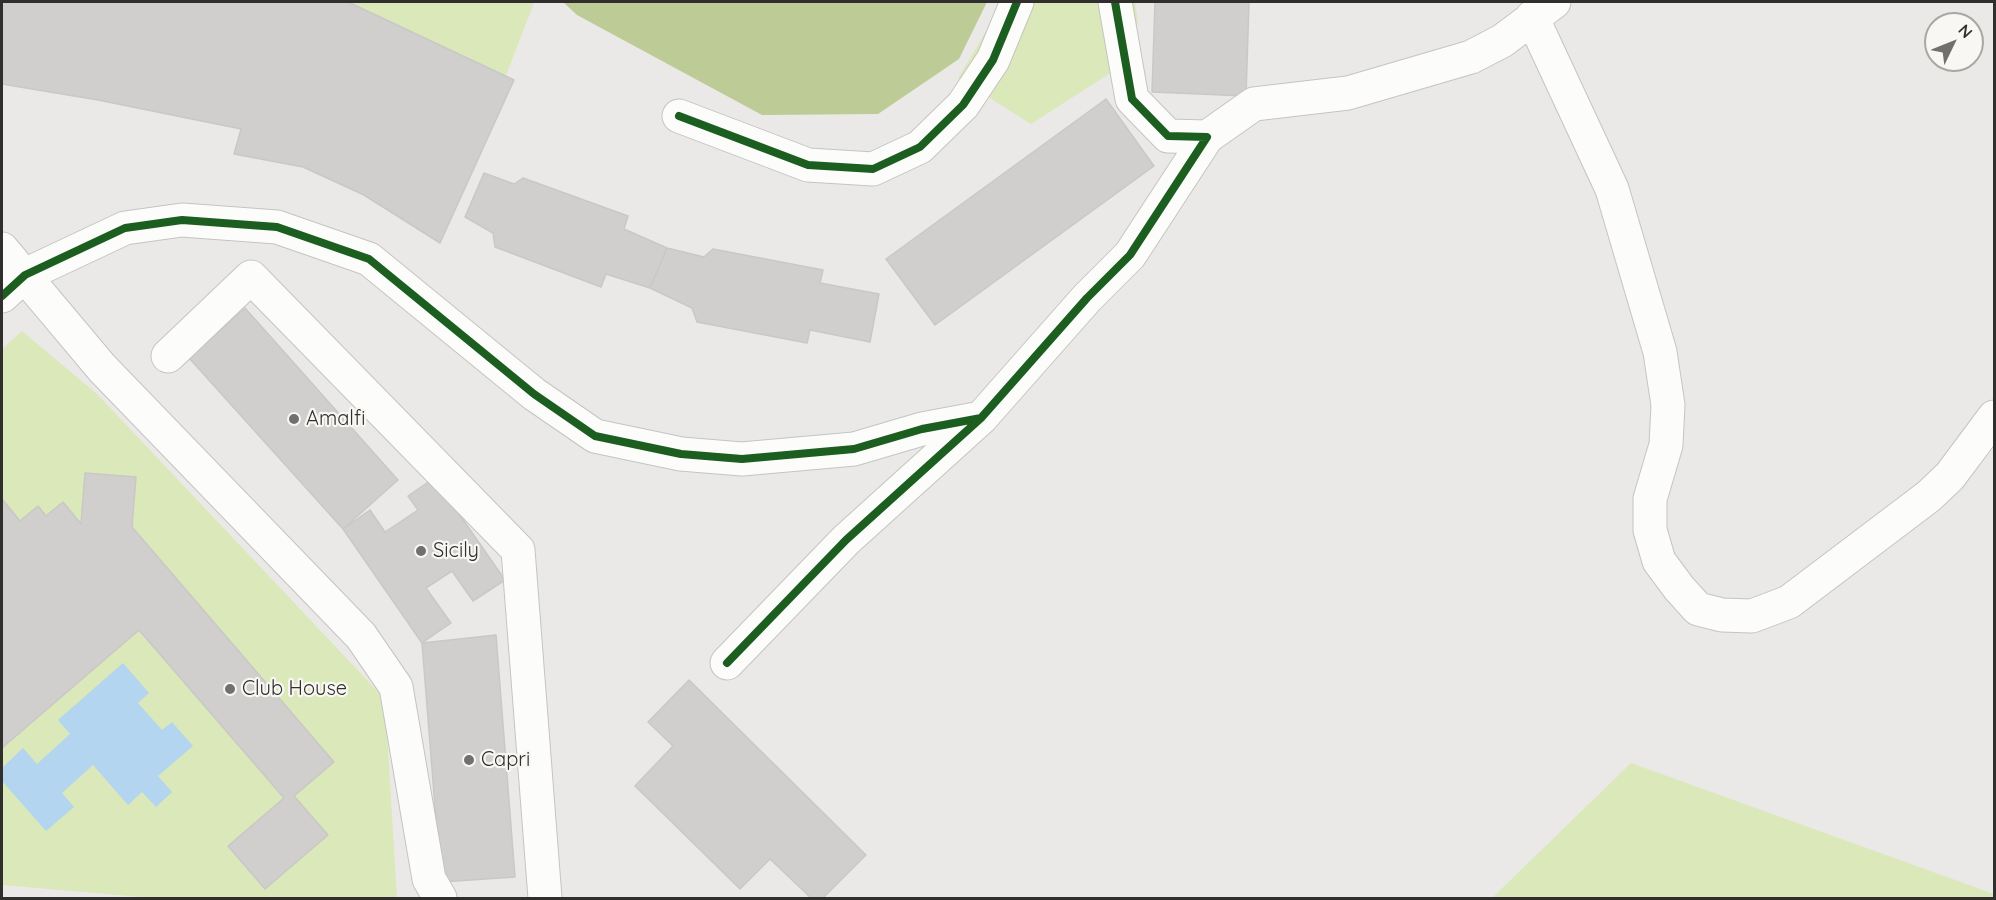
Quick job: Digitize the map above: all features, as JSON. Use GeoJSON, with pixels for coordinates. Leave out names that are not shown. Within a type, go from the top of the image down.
{"type":"FeatureCollection","features":[{"type":"Feature","properties":{"kind":"street"},"geometry":{"type":"LineString","coordinates":[[678,116],[808,165],[873,169],[920,147],[963,105],[993,60],[1017,2]]}},
{"type":"Feature","properties":{"kind":"street"},"geometry":{"type":"LineString","coordinates":[[1115,2],[1132,99],[1168,136],[1207,137]]}},
{"type":"Feature","properties":{"kind":"street"},"geometry":{"type":"LineString","coordinates":[[727,663],[846,540],[981,418],[1087,298],[1130,255],[1207,137],[1254,104],[1348,93],[1471,57],[1502,41],[1543,9],[1612,189],[1660,352],[1668,405],[1666,445],[1650,499],[1650,530],[1659,561],[1698,609],[1722,615],[1752,616],[1789,602],[1929,496],[1950,476],[1995,417]]}},
{"type":"Feature","properties":{"kind":"street"},"geometry":{"type":"LineString","coordinates":[[13,286],[125,228],[182,220],[277,227],[369,259],[534,394],[595,436],[681,454],[742,459],[854,449],[922,429],[981,418]]}},
{"type":"Feature","properties":{"kind":"street"},"geometry":{"type":"LineString","coordinates":[[2,249],[13,286],[102,368],[361,636],[396,687],[429,879],[440,898]]}},
{"type":"Feature","properties":{"kind":"street"},"geometry":{"type":"LineString","coordinates":[[168,356],[251,277],[518,550],[545,898]]}},
{"type":"Feature","properties":{"kind":"green space"},"geometry":{"type":"Polygon","coordinates":[[[260,2],[533,2],[534,3],[501,88],[260,2]]]}},
{"type":"Feature","properties":{"kind":"green space"},"geometry":{"type":"Polygon","coordinates":[[[563,2],[987,2],[959,59],[878,114],[762,115],[577,15],[563,2]]]}},
{"type":"Feature","properties":{"kind":"green space"},"geometry":{"type":"Polygon","coordinates":[[[1004,2],[1135,2],[1138,22],[1126,63],[1031,124],[958,78],[1004,2]]]}},
{"type":"Feature","properties":{"kind":"green space"},"geometry":{"type":"Polygon","coordinates":[[[22,331],[97,394],[385,699],[397,898],[152,898],[2,885],[2,349],[22,331]]]}},
{"type":"Feature","properties":{"kind":"green space"},"geometry":{"type":"Polygon","coordinates":[[[1631,763],[1994,894],[1994,898],[1492,898],[1631,763]]]}},
{"type":"Feature","properties":{"kind":"water"},"geometry":{"type":"Polygon","coordinates":[[[123,663],[149,693],[138,703],[162,730],[172,722],[193,746],[158,776],[172,792],[156,807],[142,792],[128,805],[93,765],[62,793],[74,807],[46,831],[2,781],[2,768],[23,748],[37,764],[70,734],[58,720],[123,663]]]}},
{"type":"Feature","properties":{"kind":"building"},"geometry":{"type":"Polygon","coordinates":[[[2,2],[348,2],[514,80],[440,243],[364,195],[303,167],[234,154],[241,129],[98,100],[2,84],[2,2]]]}},
{"type":"Feature","properties":{"kind":"building"},"geometry":{"type":"Polygon","coordinates":[[[1155,2],[1249,2],[1246,96],[1152,92],[1155,2]]]}},
{"type":"Feature","properties":{"kind":"building"},"geometry":{"type":"Polygon","coordinates":[[[1106,99],[1154,166],[935,325],[886,259],[1106,99]]]}},
{"type":"Feature","properties":{"kind":"building"},"geometry":{"type":"Polygon","coordinates":[[[484,173],[514,184],[523,178],[628,216],[624,229],[667,248],[650,288],[606,274],[601,287],[495,247],[493,233],[465,217],[484,173]]]}},
{"type":"Feature","properties":{"kind":"building"},"geometry":{"type":"Polygon","coordinates":[[[667,248],[704,257],[713,249],[823,270],[820,283],[879,294],[870,342],[810,330],[807,343],[697,322],[692,308],[650,288],[667,248]]]}},
{"type":"Feature","properties":{"kind":"building","name":"Amalfi"},"geometry":{"type":"Polygon","coordinates":[[[245,308],[398,480],[343,529],[189,358],[245,308]]]}},
{"type":"Feature","properties":{"kind":"building","name":"Club House"},"geometry":{"type":"Polygon","coordinates":[[[85,473],[136,477],[132,527],[334,762],[294,796],[328,835],[265,889],[228,846],[284,798],[139,630],[2,748],[2,499],[20,521],[38,506],[46,516],[63,502],[81,524],[85,473]]]}},
{"type":"Feature","properties":{"kind":"building","name":"Sicily"},"geometry":{"type":"Polygon","coordinates":[[[434,478],[505,580],[473,601],[452,571],[426,588],[451,623],[422,643],[343,529],[370,510],[385,532],[418,510],[408,496],[434,478]]]}},
{"type":"Feature","properties":{"kind":"building","name":"Capri"},"geometry":{"type":"Polygon","coordinates":[[[496,635],[515,877],[441,882],[422,643],[496,635]]]}},
{"type":"Feature","properties":{"kind":"building"},"geometry":{"type":"Polygon","coordinates":[[[689,680],[866,855],[823,898],[811,898],[770,859],[740,889],[635,786],[673,746],[648,722],[689,680]]]}},
{"type":"Feature","properties":{"kind":"cycle path"},"geometry":{"type":"LineString","coordinates":[[679,116],[808,165],[873,169],[920,147],[963,105],[993,60],[1017,2]]}},
{"type":"Feature","properties":{"kind":"cycle path"},"geometry":{"type":"LineString","coordinates":[[727,663],[846,540],[981,418],[1087,298],[1130,255],[1207,137],[1168,136],[1132,99],[1115,2]]}},
{"type":"Feature","properties":{"kind":"cycle path"},"geometry":{"type":"LineString","coordinates":[[2,296],[25,275],[125,228],[182,220],[277,227],[369,259],[534,394],[595,436],[681,454],[742,459],[854,449],[922,429],[981,418]]}},
{"type":"Feature","properties":{"kind":"place","name":"Amalfi"},"geometry":{"type":"Point","coordinates":[294,419]}},
{"type":"Feature","properties":{"kind":"place","name":"Sicily"},"geometry":{"type":"Point","coordinates":[421,551]}},
{"type":"Feature","properties":{"kind":"place","name":"Club House"},"geometry":{"type":"Point","coordinates":[230,689]}},
{"type":"Feature","properties":{"kind":"place","name":"Capri"},"geometry":{"type":"Point","coordinates":[469,760]}}]}
